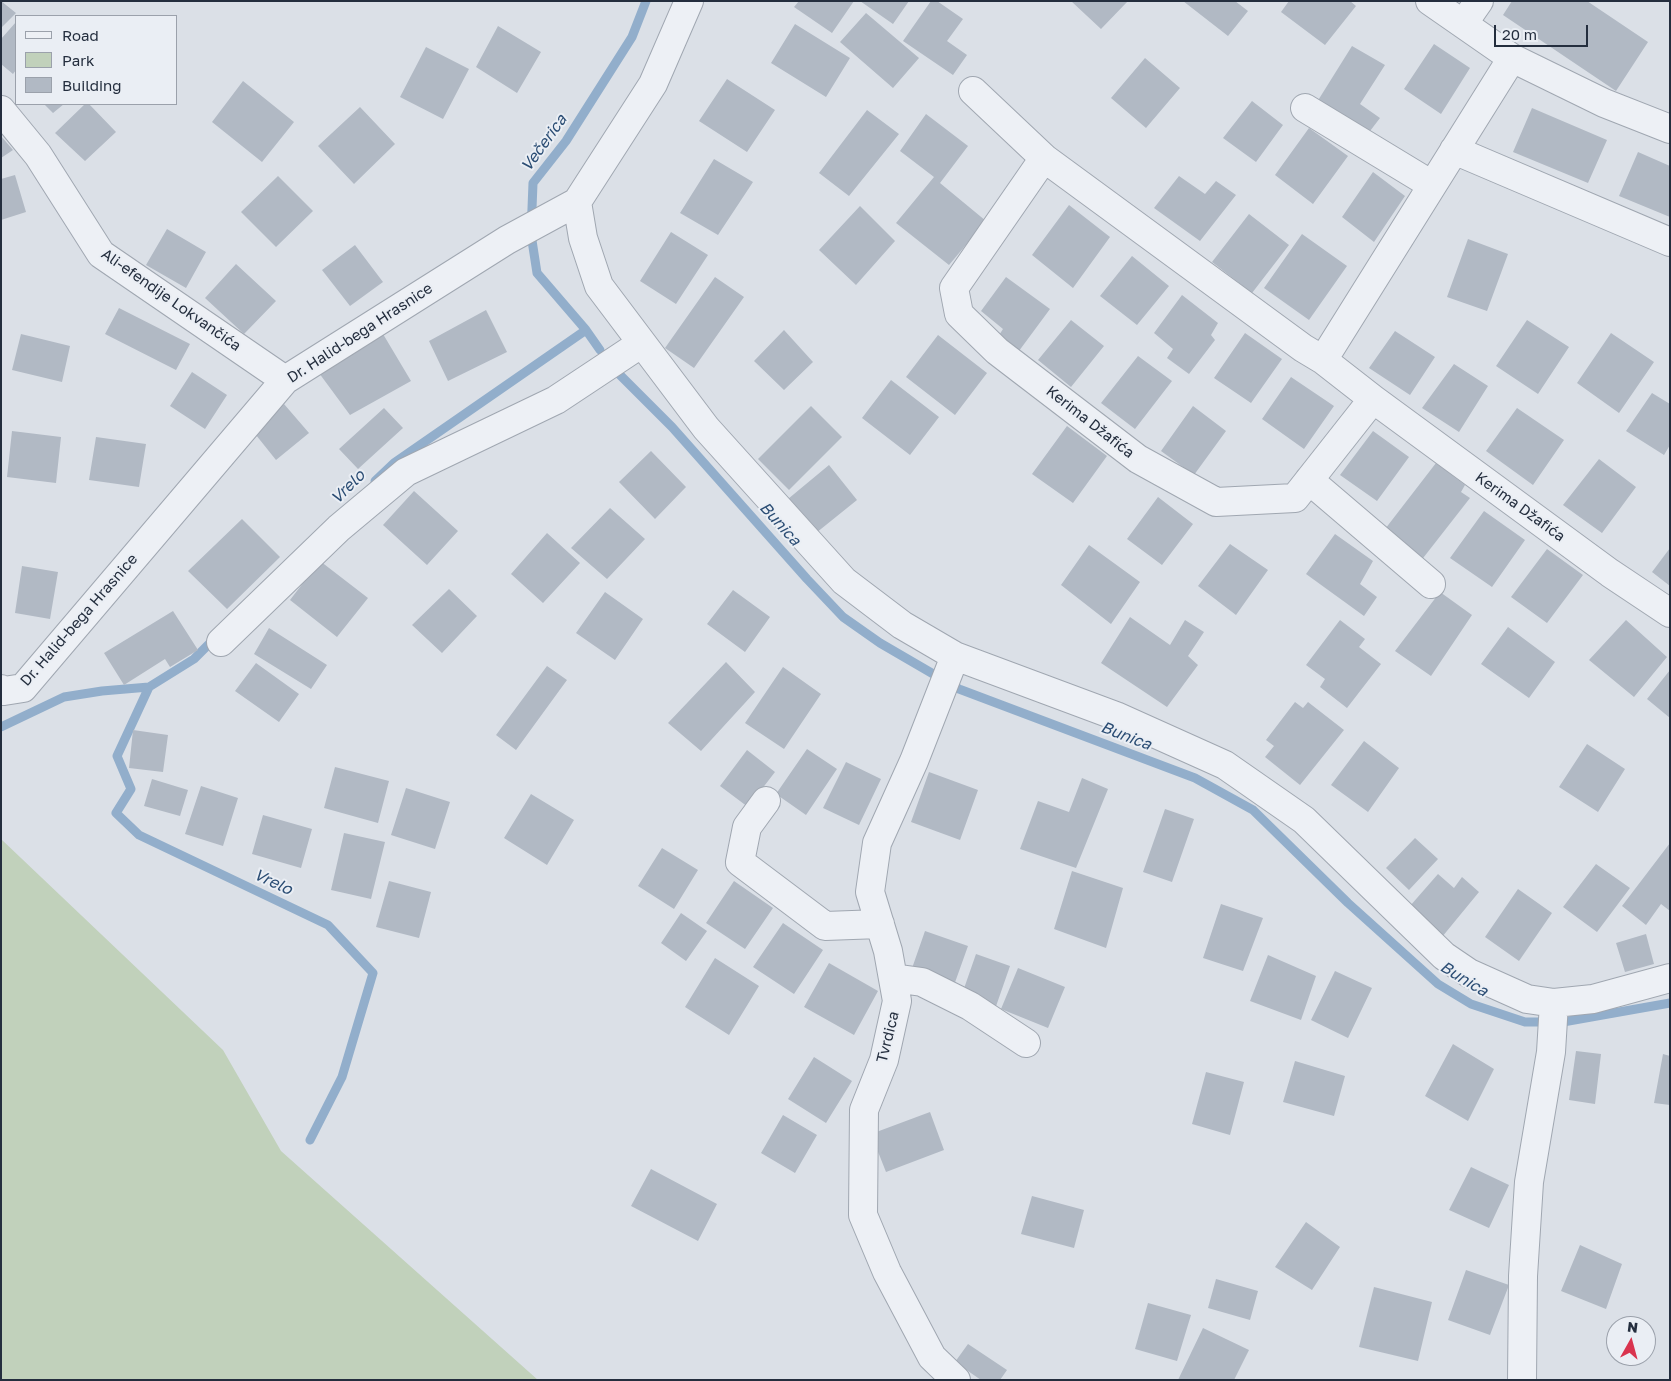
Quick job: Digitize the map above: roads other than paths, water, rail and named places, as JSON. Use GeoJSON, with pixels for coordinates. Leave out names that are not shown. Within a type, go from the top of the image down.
{"type":"FeatureCollection","features":[{"type":"Feature","properties":{"kind":"street","name":"Dr. Halid-bega Hrasnice"},"geometry":{"type":"LineString","coordinates":[[1,690],[23,688],[285,380],[507,240],[577,202],[653,84],[689,1]]}},
{"type":"Feature","properties":{"kind":"street"},"geometry":{"type":"LineString","coordinates":[[1430,1],[1512,58],[1604,103],[1670,129]]}},
{"type":"Feature","properties":{"kind":"street"},"geometry":{"type":"LineString","coordinates":[[1463,24],[1479,1]]}},
{"type":"Feature","properties":{"kind":"street"},"geometry":{"type":"LineString","coordinates":[[1323,360],[1512,58]]}},
{"type":"Feature","properties":{"kind":"street","name":"Kerima Džafića"},"geometry":{"type":"LineString","coordinates":[[973,91],[1044,158],[1303,348],[1323,360],[1373,399],[1610,573],[1670,613]]}},
{"type":"Feature","properties":{"kind":"street"},"geometry":{"type":"LineString","coordinates":[[1305,108],[1432,185]]}},
{"type":"Feature","properties":{"kind":"street","name":"Ali-efendije Lokvančića"},"geometry":{"type":"LineString","coordinates":[[1,110],[38,155],[101,254],[285,380]]}},
{"type":"Feature","properties":{"kind":"street"},"geometry":{"type":"LineString","coordinates":[[1454,150],[1670,242]]}},
{"type":"Feature","properties":{"kind":"street","name":"Kerima Džafića"},"geometry":{"type":"LineString","coordinates":[[1044,158],[954,288],[959,314],[997,351],[1138,459],[1216,502],[1295,498],[1373,399]]}},
{"type":"Feature","properties":{"kind":"street"},"geometry":{"type":"LineString","coordinates":[[577,202],[583,238],[599,286],[706,428],[844,581],[952,662],[1116,716],[1225,765],[1304,820],[1444,956],[1468,973],[1527,999],[1553,1017]]}},
{"type":"Feature","properties":{"kind":"street"},"geometry":{"type":"LineString","coordinates":[[221,642],[339,528],[406,472],[556,400],[642,343]]}},
{"type":"Feature","properties":{"kind":"street"},"geometry":{"type":"LineString","coordinates":[[1309,480],[1431,584]]}},
{"type":"Feature","properties":{"kind":"street","name":"Tvrdica"},"geometry":{"type":"LineString","coordinates":[[952,662],[914,761],[877,843],[870,892],[888,951],[897,1001],[884,1060],[864,1110],[863,1216],[887,1272],[932,1356],[956,1380]]}},
{"type":"Feature","properties":{"kind":"street"},"geometry":{"type":"LineString","coordinates":[[766,801],[747,827],[740,862],[826,926],[880,924]]}},
{"type":"Feature","properties":{"kind":"street"},"geometry":{"type":"LineString","coordinates":[[893,978],[922,982],[970,1006],[1026,1043]]}},
{"type":"Feature","properties":{"kind":"street"},"geometry":{"type":"LineString","coordinates":[[1553,1017],[1593,999],[1670,978]]}},
{"type":"Feature","properties":{"kind":"street"},"geometry":{"type":"LineString","coordinates":[[1522,1380],[1523,1276],[1529,1182],[1552,1052],[1553,1017]]}},
{"type":"Feature","properties":{"kind":"waterway","name":"Večerica"},"geometry":{"type":"LineString","coordinates":[[600,350],[586,330],[537,273],[531,234],[533,183],[566,141],[632,37],[646,1]]}},
{"type":"Feature","properties":{"kind":"waterway","name":"Vrelo"},"geometry":{"type":"LineString","coordinates":[[375,481],[394,463],[586,330]]}},
{"type":"Feature","properties":{"kind":"waterway","name":"Bunica"},"geometry":{"type":"LineString","coordinates":[[617,372],[672,427],[843,617],[880,643],[959,689],[1195,778],[1253,810],[1348,903],[1438,984],[1471,1004],[1525,1022],[1563,1022],[1670,1003]]}},
{"type":"Feature","properties":{"kind":"waterway","name":"Vrelo"},"geometry":{"type":"LineString","coordinates":[[1,727],[64,697],[102,691],[149,687],[194,659],[216,637]]}},
{"type":"Feature","properties":{"kind":"waterway","name":"Vrelo"},"geometry":{"type":"LineString","coordinates":[[149,687],[117,756],[131,789],[116,813],[139,835],[328,925],[373,973],[342,1077],[310,1140]]}}]}
